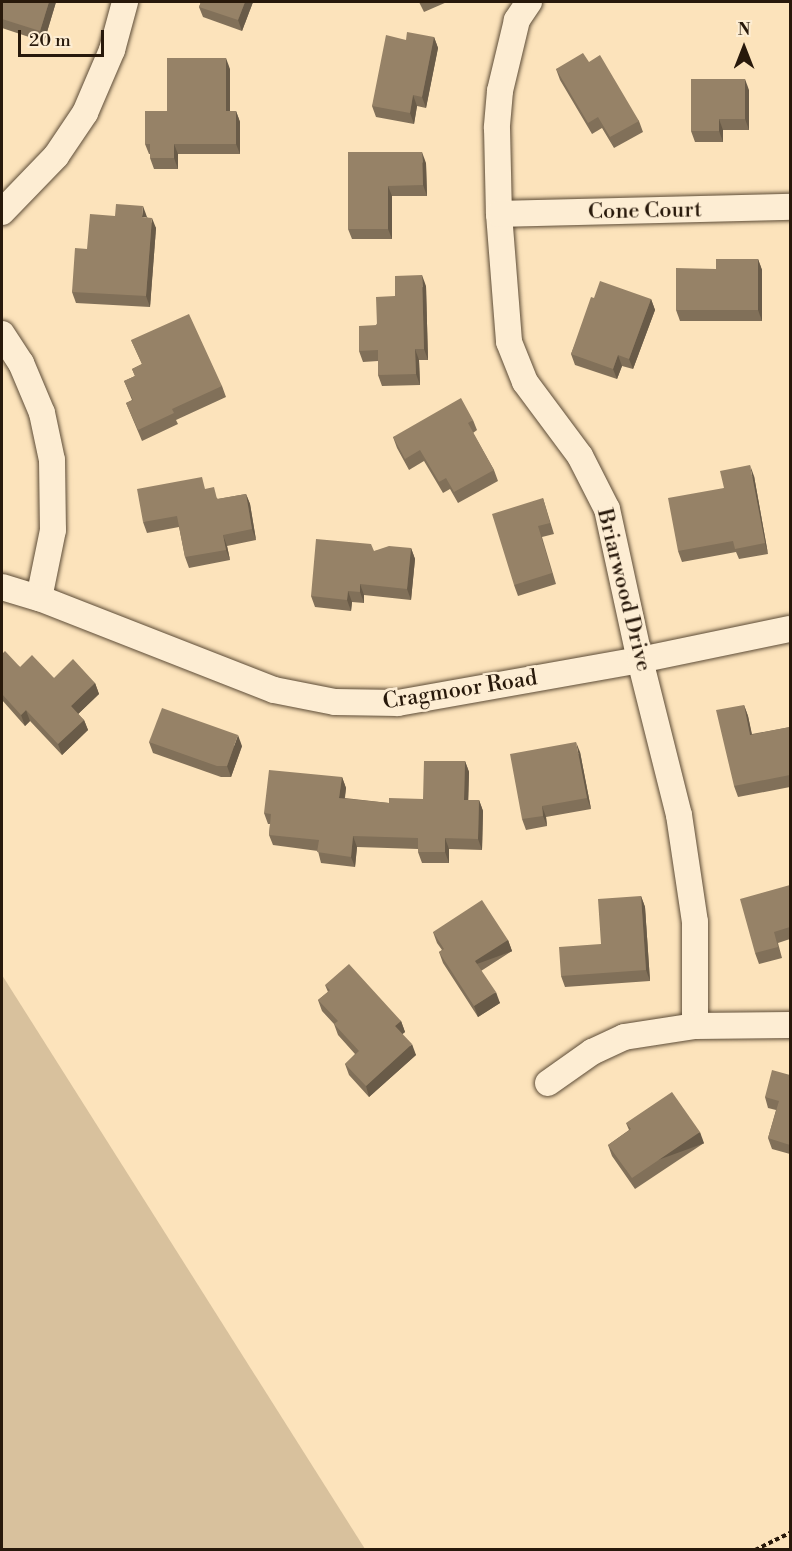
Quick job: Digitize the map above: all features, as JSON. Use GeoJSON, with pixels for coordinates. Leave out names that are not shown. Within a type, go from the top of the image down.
{"type":"FeatureCollection","features":[{"type":"Feature","properties":{"kind":"street"},"geometry":{"type":"LineString","coordinates":[[2,212],[56,156],[85,113],[112,50],[125,2]]}},
{"type":"Feature","properties":{"kind":"street","name":"Briarwood Drive"},"geometry":{"type":"LineString","coordinates":[[529,2],[517,20],[500,91],[497,128],[499,214],[509,342],[525,382],[580,456],[607,509],[640,660],[681,826],[695,922],[695,1026]]}},
{"type":"Feature","properties":{"kind":"street","name":"Cone Court"},"geometry":{"type":"LineString","coordinates":[[499,214],[790,207]]}},
{"type":"Feature","properties":{"kind":"street"},"geometry":{"type":"LineString","coordinates":[[2,334],[21,363],[42,413],[52,460],[53,530],[39,598]]}},
{"type":"Feature","properties":{"kind":"street","name":"Cragmoor Road"},"geometry":{"type":"LineString","coordinates":[[2,586],[39,598],[274,690],[335,702],[398,703],[640,660],[790,629]]}},
{"type":"Feature","properties":{"kind":"street"},"geometry":{"type":"LineString","coordinates":[[548,1083],[592,1052],[624,1037],[695,1026],[790,1025]]}},
{"type":"Feature","properties":{"kind":"path"},"geometry":{"type":"LineString","coordinates":[[755,1550],[790,1533]]}},
{"type":"Feature","properties":{"kind":"shaded area"},"geometry":{"type":"Polygon","coordinates":[[[2,975],[365,1549],[2,1549],[2,975]]]}},
{"type":"Feature","properties":{"kind":"building"},"geometry":{"type":"Polygon","coordinates":[[[2,2],[49,2],[40,31],[2,19],[2,2]]]}},
{"type":"Feature","properties":{"kind":"building"},"geometry":{"type":"Polygon","coordinates":[[[201,2],[245,2],[238,20],[199,7],[201,2]]]}},
{"type":"Feature","properties":{"kind":"building"},"geometry":{"type":"Polygon","coordinates":[[[407,32],[434,37],[422,97],[413,95],[410,113],[372,106],[386,35],[406,40],[407,32]]]}},
{"type":"Feature","properties":{"kind":"building"},"geometry":{"type":"Polygon","coordinates":[[[583,53],[589,62],[600,55],[639,121],[610,137],[598,117],[588,123],[556,69],[583,53]]]}},
{"type":"Feature","properties":{"kind":"building"},"geometry":{"type":"Polygon","coordinates":[[[167,58],[226,58],[226,111],[236,111],[236,144],[174,144],[174,158],[150,158],[150,144],[145,144],[145,111],[167,111],[167,58]]]}},
{"type":"Feature","properties":{"kind":"building"},"geometry":{"type":"Polygon","coordinates":[[[691,79],[745,79],[745,119],[719,119],[719,131],[691,131],[691,79]]]}},
{"type":"Feature","properties":{"kind":"building"},"geometry":{"type":"Polygon","coordinates":[[[348,152],[422,152],[423,185],[388,186],[388,229],[348,229],[348,152]]]}},
{"type":"Feature","properties":{"kind":"building"},"geometry":{"type":"Polygon","coordinates":[[[116,204],[143,206],[142,217],[152,218],[146,296],[72,292],[75,248],[87,249],[90,214],[115,216],[116,204]]]}},
{"type":"Feature","properties":{"kind":"building"},"geometry":{"type":"Polygon","coordinates":[[[716,259],[758,259],[758,310],[676,310],[676,268],[716,269],[716,259]]]}},
{"type":"Feature","properties":{"kind":"building"},"geometry":{"type":"Polygon","coordinates":[[[422,275],[424,349],[415,349],[416,374],[378,375],[378,350],[359,351],[359,326],[377,325],[376,297],[395,296],[395,276],[422,275]]]}},
{"type":"Feature","properties":{"kind":"building"},"geometry":{"type":"Polygon","coordinates":[[[600,281],[651,299],[629,359],[618,355],[613,369],[571,354],[591,297],[594,298],[600,281]]]}},
{"type":"Feature","properties":{"kind":"building"},"geometry":{"type":"Polygon","coordinates":[[[189,314],[222,386],[172,409],[174,413],[138,430],[126,403],[133,400],[124,381],[135,376],[132,369],[142,364],[131,340],[189,314]]]}},
{"type":"Feature","properties":{"kind":"building"},"geometry":{"type":"Polygon","coordinates":[[[461,398],[473,420],[468,423],[494,470],[454,492],[446,478],[439,482],[420,450],[405,459],[393,437],[461,398]]]}},
{"type":"Feature","properties":{"kind":"building"},"geometry":{"type":"Polygon","coordinates":[[[750,465],[765,543],[735,549],[733,541],[678,551],[668,498],[724,488],[720,471],[750,465]]]}},
{"type":"Feature","properties":{"kind":"building"},"geometry":{"type":"Polygon","coordinates":[[[202,477],[205,489],[214,487],[217,499],[246,494],[252,529],[223,535],[226,550],[185,557],[177,516],[143,522],[137,489],[202,477]]]}},
{"type":"Feature","properties":{"kind":"building"},"geometry":{"type":"Polygon","coordinates":[[[543,498],[550,523],[538,526],[552,573],[514,585],[492,514],[543,498]]]}},
{"type":"Feature","properties":{"kind":"building"},"geometry":{"type":"Polygon","coordinates":[[[316,539],[371,544],[374,551],[389,546],[411,548],[407,589],[360,584],[360,592],[348,591],[347,600],[311,596],[316,539]]]}},
{"type":"Feature","properties":{"kind":"building"},"geometry":{"type":"Polygon","coordinates":[[[5,651],[20,667],[32,655],[54,678],[73,659],[95,683],[71,706],[84,720],[58,744],[26,710],[21,715],[2,694],[2,654],[5,651]]]}},
{"type":"Feature","properties":{"kind":"building"},"geometry":{"type":"Polygon","coordinates":[[[744,705],[750,735],[790,727],[790,775],[734,786],[716,710],[744,705]]]}},
{"type":"Feature","properties":{"kind":"building"},"geometry":{"type":"Polygon","coordinates":[[[162,708],[238,735],[227,766],[217,766],[149,742],[162,708]]]}},
{"type":"Feature","properties":{"kind":"building"},"geometry":{"type":"Polygon","coordinates":[[[576,742],[587,798],[542,806],[543,816],[522,819],[510,754],[576,742]]]}},
{"type":"Feature","properties":{"kind":"building"},"geometry":{"type":"Polygon","coordinates":[[[424,761],[465,761],[464,800],[479,800],[478,839],[445,838],[445,852],[418,852],[418,838],[353,836],[351,857],[317,852],[319,840],[269,835],[271,814],[264,813],[269,770],[342,777],[339,798],[389,803],[389,798],[423,799],[424,761]]]}},
{"type":"Feature","properties":{"kind":"building"},"geometry":{"type":"Polygon","coordinates":[[[790,885],[790,927],[774,932],[778,947],[755,953],[740,899],[790,885]]]}},
{"type":"Feature","properties":{"kind":"building"},"geometry":{"type":"Polygon","coordinates":[[[641,896],[646,970],[561,976],[559,947],[601,944],[598,899],[641,896]]]}},
{"type":"Feature","properties":{"kind":"building"},"geometry":{"type":"Polygon","coordinates":[[[482,900],[508,940],[475,961],[496,992],[474,1006],[439,952],[444,949],[433,932],[482,900]]]}},
{"type":"Feature","properties":{"kind":"building"},"geometry":{"type":"Polygon","coordinates":[[[349,964],[401,1021],[395,1026],[412,1044],[366,1086],[345,1064],[359,1051],[334,1024],[338,1021],[318,1000],[330,990],[325,985],[349,964]]]}},
{"type":"Feature","properties":{"kind":"building"},"geometry":{"type":"Polygon","coordinates":[[[772,1070],[790,1075],[790,1145],[768,1138],[779,1101],[765,1097],[772,1070]]]}},
{"type":"Feature","properties":{"kind":"building"},"geometry":{"type":"Polygon","coordinates":[[[672,1092],[700,1132],[632,1178],[608,1145],[631,1129],[626,1123],[672,1092]]]}}]}
